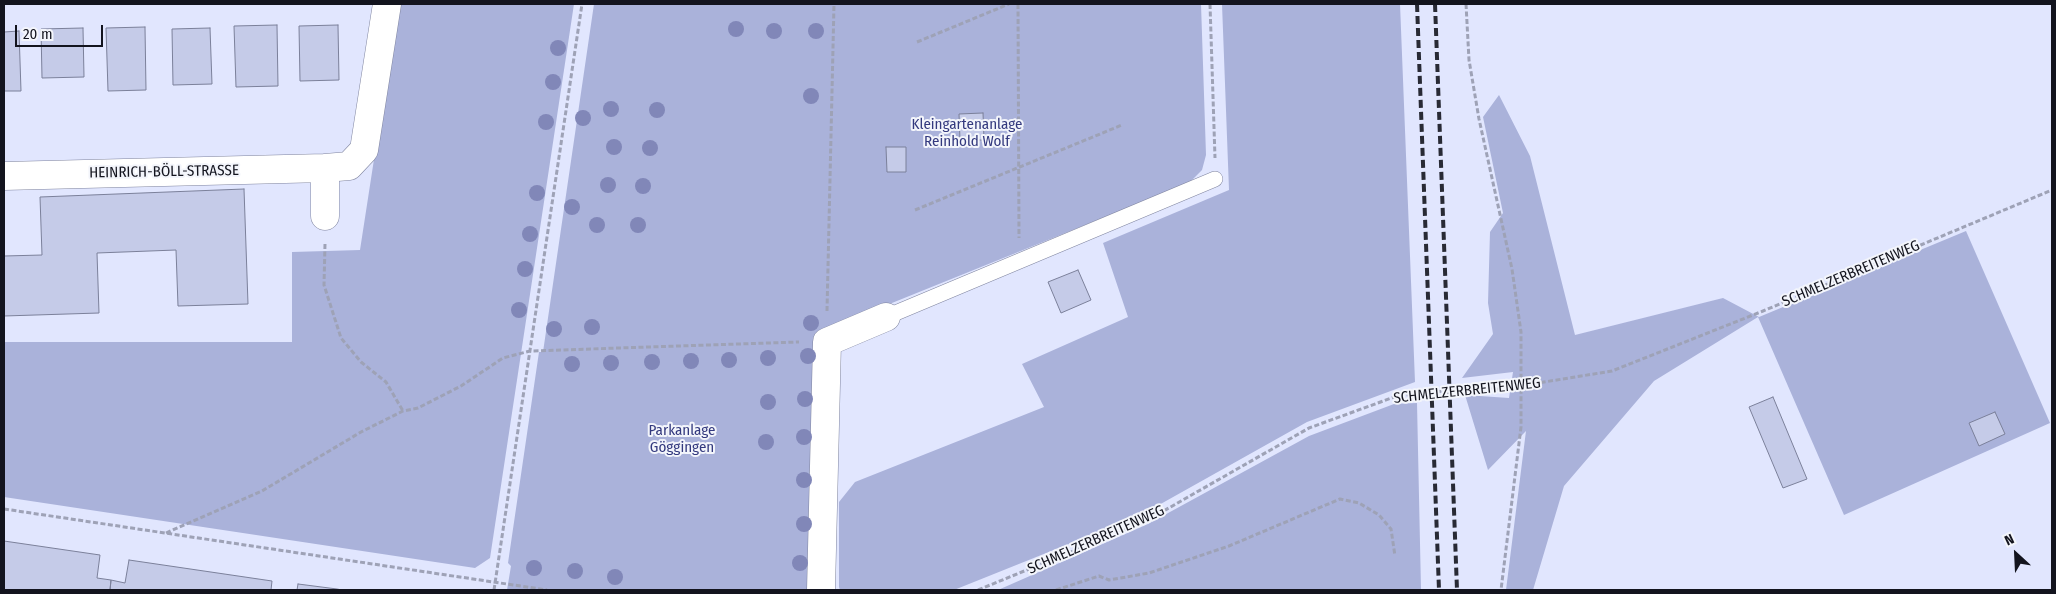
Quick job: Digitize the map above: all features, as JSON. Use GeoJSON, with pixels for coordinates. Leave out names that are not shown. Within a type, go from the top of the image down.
{"type":"FeatureCollection","features":[{"type":"Feature","properties":{"kind":"street","name":"HEINRICH-BÖLL-STRASSE"},"geometry":{"type":"LineString","coordinates":[[4,176],[350,166],[364,150],[387,4]]}},
{"type":"Feature","properties":{"kind":"street"},"geometry":{"type":"LineString","coordinates":[[325,168],[325,216]]}},
{"type":"Feature","properties":{"kind":"street"},"geometry":{"type":"LineString","coordinates":[[820,590],[827,342],[886,317]]}},
{"type":"Feature","properties":{"kind":"lane"},"geometry":{"type":"LineString","coordinates":[[886,317],[1215,178]]}},
{"type":"Feature","properties":{"kind":"path"},"geometry":{"type":"LineString","coordinates":[[494,590],[582,4]]}},
{"type":"Feature","properties":{"kind":"path"},"geometry":{"type":"LineString","coordinates":[[166,533],[262,491],[354,435],[403,412],[418,408],[461,386],[503,358],[530,351],[827,342],[834,4]]}},
{"type":"Feature","properties":{"kind":"path"},"geometry":{"type":"LineString","coordinates":[[917,42],[1009,4]]}},
{"type":"Feature","properties":{"kind":"path"},"geometry":{"type":"LineString","coordinates":[[1018,4],[1018,261]]}},
{"type":"Feature","properties":{"kind":"path"},"geometry":{"type":"LineString","coordinates":[[1210,4],[1215,178]]}},
{"type":"Feature","properties":{"kind":"path"},"geometry":{"type":"LineString","coordinates":[[1466,4],[1469,60],[1514,278],[1521,332],[1521,427],[1501,590]]}},
{"type":"Feature","properties":{"kind":"path"},"geometry":{"type":"LineString","coordinates":[[915,210],[1122,126]]}},
{"type":"Feature","properties":{"kind":"path","name":"SCHMELZERBREITENWEG"},"geometry":{"type":"LineString","coordinates":[[978,590],[1146,521],[1309,428],[1397,396],[1522,386],[1612,371],[1764,311],[2052,190]]}},
{"type":"Feature","properties":{"kind":"path"},"geometry":{"type":"LineString","coordinates":[[325,216],[324,285],[341,338],[362,362],[386,382],[403,412]]}},
{"type":"Feature","properties":{"kind":"path"},"geometry":{"type":"LineString","coordinates":[[1056,590],[1099,576],[1109,580],[1149,573],[1229,546],[1340,499],[1359,503],[1379,515],[1391,529],[1395,556]]}},
{"type":"Feature","properties":{"kind":"path"},"geometry":{"type":"LineString","coordinates":[[4,509],[547,590]]}},
{"type":"Feature","properties":{"kind":"green space"},"geometry":{"type":"Polygon","coordinates":[[[398,4],[574,4],[490,558],[475,568],[4,497],[4,342],[292,342],[292,252],[360,250],[398,4]]]}},
{"type":"Feature","properties":{"kind":"green space","name":"Parkanlage Göggingen"},"geometry":{"type":"Polygon","coordinates":[[[594,4],[1201,4],[1206,155],[1202,170],[1189,183],[835,326],[829,590],[507,590],[511,566],[508,563],[539,352],[543,352],[594,4]]]}},
{"type":"Feature","properties":{"kind":"green space"},"geometry":{"type":"Polygon","coordinates":[[[1222,4],[1400,4],[1415,382],[1307,422],[1141,515],[954,590],[840,590],[839,502],[855,482],[1044,407],[1022,364],[1128,317],[1103,243],[1229,190],[1222,4]]]}},
{"type":"Feature","properties":{"kind":"green space"},"geometry":{"type":"Polygon","coordinates":[[[1499,95],[1530,156],[1575,335],[1723,298],[1759,317],[1966,231],[2050,423],[1844,515],[1758,317],[1654,381],[1564,486],[1533,590],[1506,590],[1526,431],[1488,470],[1465,395],[1509,398],[1513,372],[1462,378],[1493,334],[1488,303],[1490,232],[1503,213],[1483,117],[1499,95]]]}},
{"type":"Feature","properties":{"kind":"green space"},"geometry":{"type":"Polygon","coordinates":[[[1417,403],[1421,590],[998,590],[1148,524],[1309,436],[1394,404],[1417,403]]]}},
{"type":"Feature","properties":{"kind":"building"},"geometry":{"type":"Polygon","coordinates":[[[277,25],[278,86],[236,87],[234,26],[277,25]]]}},
{"type":"Feature","properties":{"kind":"building"},"geometry":{"type":"Polygon","coordinates":[[[338,25],[339,80],[300,81],[299,26],[338,25]]]}},
{"type":"Feature","properties":{"kind":"building"},"geometry":{"type":"Polygon","coordinates":[[[145,27],[146,90],[108,91],[106,28],[145,27]]]}},
{"type":"Feature","properties":{"kind":"building"},"geometry":{"type":"Polygon","coordinates":[[[83,28],[84,77],[42,78],[41,29],[83,28]]]}},
{"type":"Feature","properties":{"kind":"building"},"geometry":{"type":"Polygon","coordinates":[[[210,28],[212,84],[173,85],[172,29],[210,28]]]}},
{"type":"Feature","properties":{"kind":"building"},"geometry":{"type":"Polygon","coordinates":[[[19,31],[21,91],[4,91],[4,32],[19,31]]]}},
{"type":"Feature","properties":{"kind":"building"},"geometry":{"type":"Polygon","coordinates":[[[983,113],[984,140],[960,140],[959,114],[983,113]]]}},
{"type":"Feature","properties":{"kind":"building"},"geometry":{"type":"Polygon","coordinates":[[[886,147],[906,147],[906,172],[887,172],[886,147]]]}},
{"type":"Feature","properties":{"kind":"building"},"geometry":{"type":"Polygon","coordinates":[[[244,189],[248,304],[178,306],[176,250],[97,253],[99,313],[4,316],[4,256],[42,255],[40,197],[244,189]]]}},
{"type":"Feature","properties":{"kind":"building"},"geometry":{"type":"Polygon","coordinates":[[[1078,270],[1091,300],[1061,313],[1048,282],[1078,270]]]}},
{"type":"Feature","properties":{"kind":"building"},"geometry":{"type":"Polygon","coordinates":[[[1773,397],[1807,479],[1783,488],[1749,407],[1773,397]]]}},
{"type":"Feature","properties":{"kind":"building"},"geometry":{"type":"Polygon","coordinates":[[[1995,412],[2005,434],[1979,446],[1969,423],[1995,412]]]}},
{"type":"Feature","properties":{"kind":"building"},"geometry":{"type":"Polygon","coordinates":[[[4,541],[100,555],[97,578],[111,580],[110,590],[4,590],[4,541]]]}},
{"type":"Feature","properties":{"kind":"building"},"geometry":{"type":"Polygon","coordinates":[[[129,560],[272,581],[271,590],[110,590],[111,580],[125,583],[129,560]]]}},
{"type":"Feature","properties":{"kind":"building"},"geometry":{"type":"Polygon","coordinates":[[[298,584],[337,589],[342,590],[297,590],[298,584]]]}},
{"type":"Feature","properties":{"kind":"railway"},"geometry":{"type":"LineString","coordinates":[[1417,4],[1439,590]]}},
{"type":"Feature","properties":{"kind":"railway"},"geometry":{"type":"LineString","coordinates":[[1435,4],[1457,590]]}},
{"type":"Feature","properties":{"kind":"park label","name":"Kleingartenanlage Reinhold Wolf"},"geometry":{"type":"Point","coordinates":[967,134]}}]}
